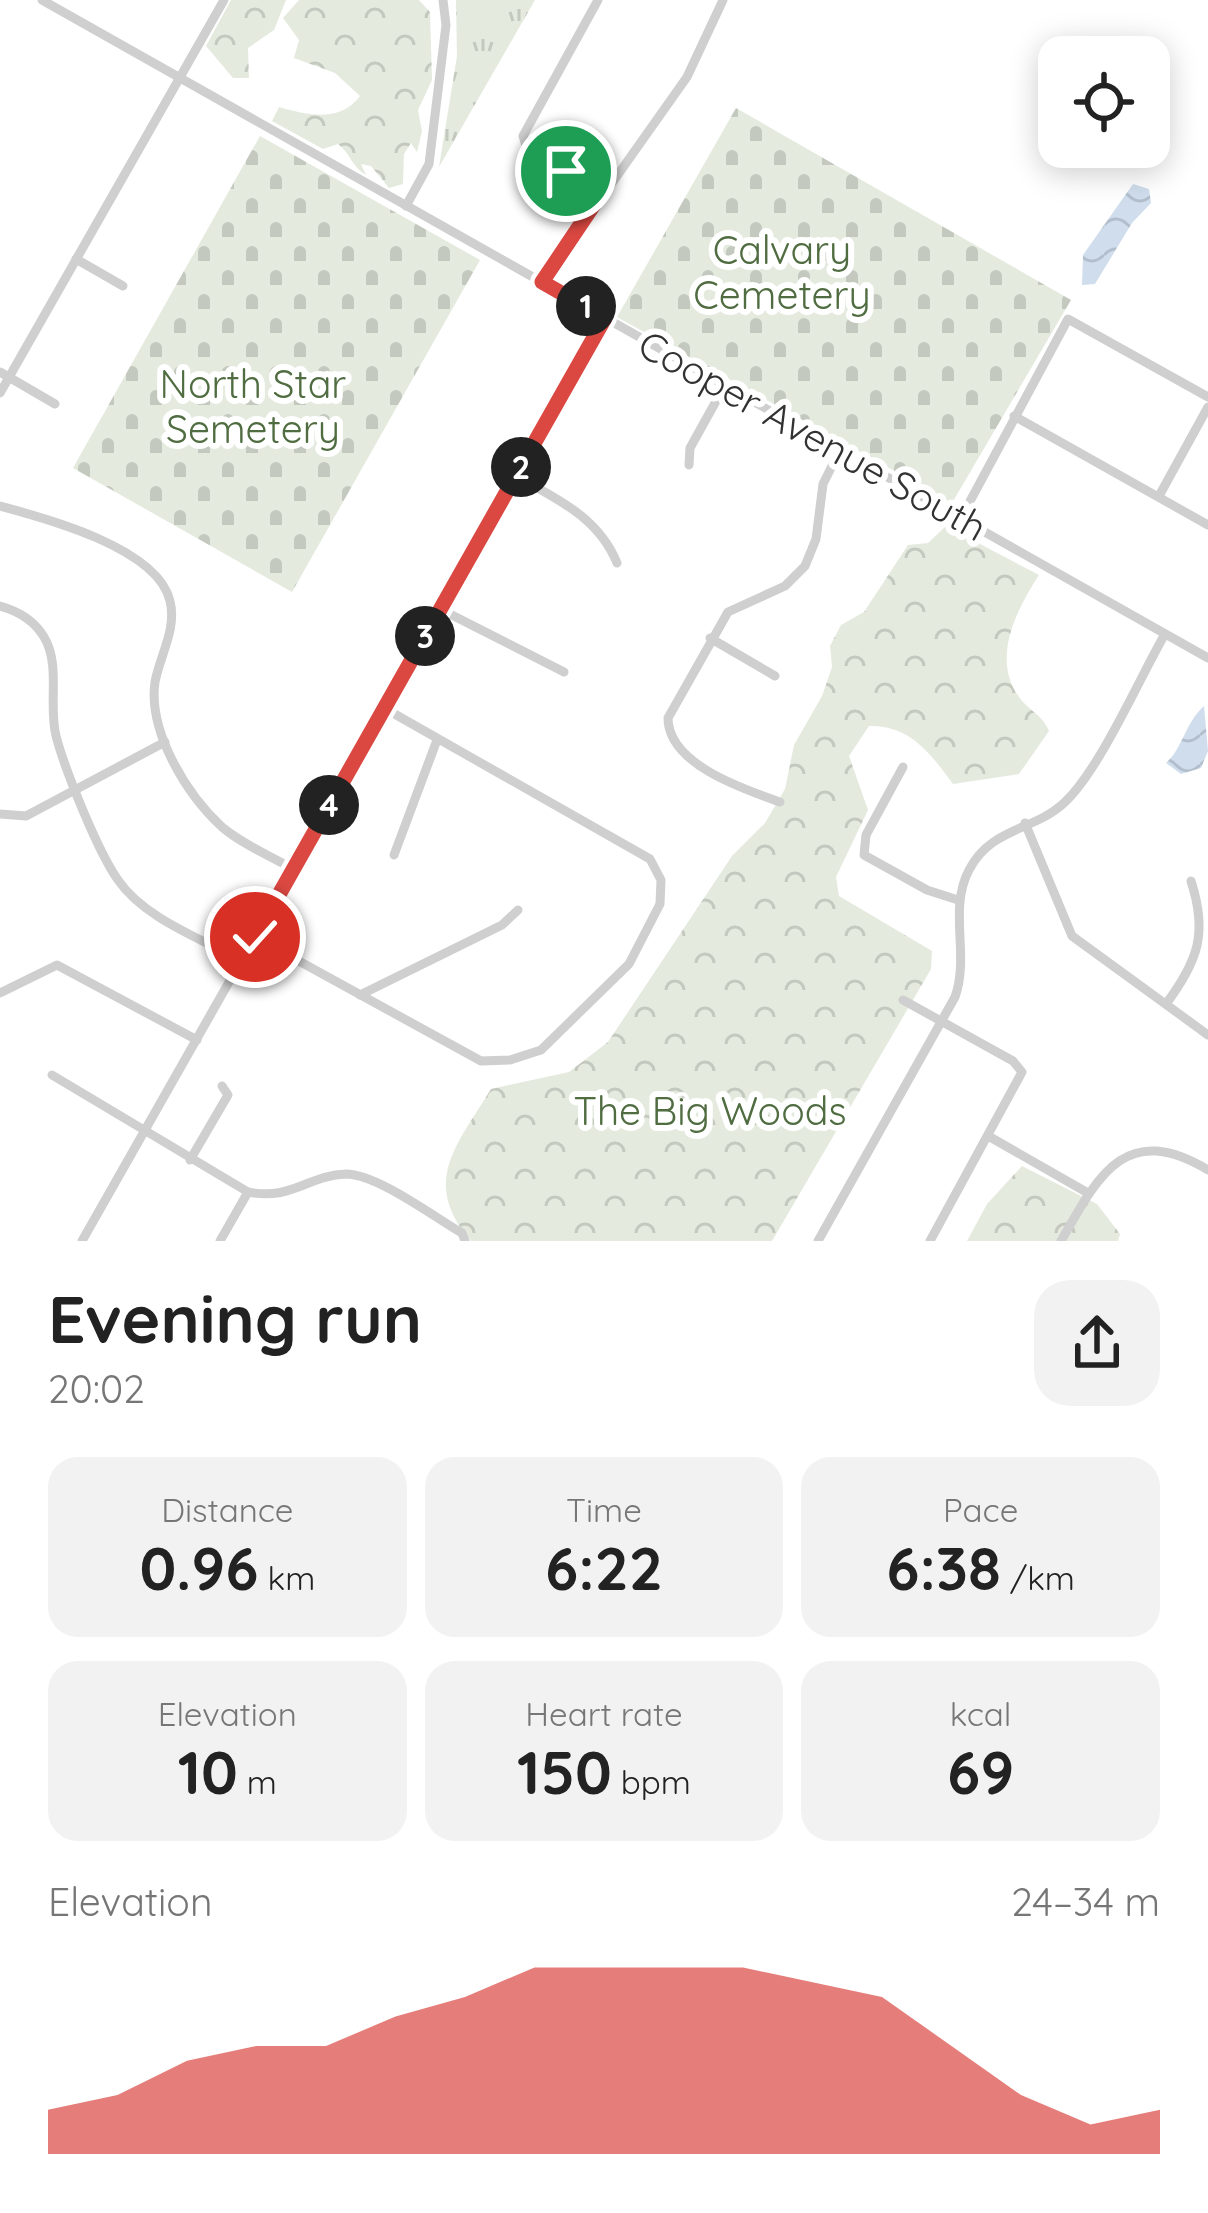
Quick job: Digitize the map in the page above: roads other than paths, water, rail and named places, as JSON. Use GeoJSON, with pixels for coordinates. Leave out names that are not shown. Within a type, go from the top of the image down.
{"type":"FeatureCollection","features":[{"type":"Feature","properties":{"kind":"street","name":"Cooper Avenue South"},"geometry":{"type":"LineString","coordinates":[[42,0],[1208,658]]}},
{"type":"Feature","properties":{"kind":"street"},"geometry":{"type":"LineString","coordinates":[[0,393],[4,374],[76,259],[224,0]]}},
{"type":"Feature","properties":{"kind":"street"},"geometry":{"type":"LineString","coordinates":[[406,206],[429,164],[446,25],[443,0]]}},
{"type":"Feature","properties":{"kind":"street"},"geometry":{"type":"LineString","coordinates":[[598,0],[523,136],[528,152],[599,197]]}},
{"type":"Feature","properties":{"kind":"street"},"geometry":{"type":"LineString","coordinates":[[542,282],[687,77],[723,0]]}},
{"type":"Feature","properties":{"kind":"street"},"geometry":{"type":"LineString","coordinates":[[76,259],[123,286]]}},
{"type":"Feature","properties":{"kind":"street"},"geometry":{"type":"LineString","coordinates":[[82,1241],[605,318]]}},
{"type":"Feature","properties":{"kind":"street"},"geometry":{"type":"LineString","coordinates":[[961,518],[1068,319],[1208,397]]}},
{"type":"Feature","properties":{"kind":"street"},"geometry":{"type":"LineString","coordinates":[[4,374],[56,404]]}},
{"type":"Feature","properties":{"kind":"street"},"geometry":{"type":"LineString","coordinates":[[689,465],[690,448],[725,385]]}},
{"type":"Feature","properties":{"kind":"street"},"geometry":{"type":"LineString","coordinates":[[1159,496],[1208,407]]}},
{"type":"Feature","properties":{"kind":"street"},"geometry":{"type":"LineString","coordinates":[[1014,416],[1208,524]]}},
{"type":"Feature","properties":{"kind":"street"},"geometry":{"type":"LineString","coordinates":[[780,802],[689,758],[670,736],[671,705],[728,612],[785,586],[805,566],[814,548],[823,484],[840,450]]}},
{"type":"Feature","properties":{"kind":"street"},"geometry":{"type":"LineString","coordinates":[[516,476],[578,511],[609,543],[617,563]]}},
{"type":"Feature","properties":{"kind":"street"},"geometry":{"type":"LineString","coordinates":[[0,506],[77,527],[155,574],[170,599],[171,626],[155,680],[153,715],[165,742],[196,799],[225,829],[293,869]]}},
{"type":"Feature","properties":{"kind":"street"},"geometry":{"type":"LineString","coordinates":[[0,606],[16,611],[44,638],[53,665],[50,698],[57,738],[119,883],[142,906],[240,960]]}},
{"type":"Feature","properties":{"kind":"street"},"geometry":{"type":"LineString","coordinates":[[440,609],[564,672]]}},
{"type":"Feature","properties":{"kind":"street"},"geometry":{"type":"LineString","coordinates":[[818,1241],[942,1022],[962,970],[958,900],[976,858],[1001,834],[1069,799],[1165,634]]}},
{"type":"Feature","properties":{"kind":"street"},"geometry":{"type":"LineString","coordinates":[[710,638],[775,676]]}},
{"type":"Feature","properties":{"kind":"street"},"geometry":{"type":"LineString","coordinates":[[255,937],[481,1061],[542,1050],[629,964],[660,904],[661,880],[650,859],[384,708]]}},
{"type":"Feature","properties":{"kind":"street"},"geometry":{"type":"LineString","coordinates":[[657,736],[670,736]]}},
{"type":"Feature","properties":{"kind":"street"},"geometry":{"type":"LineString","coordinates":[[394,855],[437,740]]}},
{"type":"Feature","properties":{"kind":"street"},"geometry":{"type":"LineString","coordinates":[[0,814],[26,816],[165,742]]}},
{"type":"Feature","properties":{"kind":"street"},"geometry":{"type":"LineString","coordinates":[[903,767],[866,835],[864,855],[927,890],[958,900]]}},
{"type":"Feature","properties":{"kind":"street"},"geometry":{"type":"LineString","coordinates":[[1025,823],[1072,936],[1208,1035]]}},
{"type":"Feature","properties":{"kind":"street"},"geometry":{"type":"LineString","coordinates":[[1166,1004],[1199,960],[1205,941],[1203,910],[1191,881]]}},
{"type":"Feature","properties":{"kind":"street"},"geometry":{"type":"LineString","coordinates":[[360,995],[502,925],[518,910]]}},
{"type":"Feature","properties":{"kind":"street"},"geometry":{"type":"LineString","coordinates":[[0,993],[57,964],[196,1040]]}},
{"type":"Feature","properties":{"kind":"street"},"geometry":{"type":"LineString","coordinates":[[904,1000],[1022,1072],[930,1241]]}},
{"type":"Feature","properties":{"kind":"street"},"geometry":{"type":"LineString","coordinates":[[52,1075],[248,1192],[274,1198],[344,1174],[366,1177],[462,1233],[465,1241]]}},
{"type":"Feature","properties":{"kind":"street"},"geometry":{"type":"LineString","coordinates":[[190,1160],[227,1095],[222,1086]]}},
{"type":"Feature","properties":{"kind":"street"},"geometry":{"type":"LineString","coordinates":[[989,1137],[1088,1193]]}},
{"type":"Feature","properties":{"kind":"street"},"geometry":{"type":"LineString","coordinates":[[1061,1241],[1106,1169],[1152,1148],[1180,1153],[1208,1170]]}},
{"type":"Feature","properties":{"kind":"street"},"geometry":{"type":"LineString","coordinates":[[220,1241],[248,1192]]}},
{"type":"Feature","properties":{"kind":"water"},"geometry":{"type":"Polygon","coordinates":[[[1133,184],[1149,189],[1151,203],[1132,223],[1095,284],[1082,285],[1083,255],[1133,184]]]}},
{"type":"Feature","properties":{"kind":"water"},"geometry":{"type":"Polygon","coordinates":[[[1204,706],[1208,751],[1201,768],[1181,774],[1166,763],[1204,706]]]}},
{"type":"Feature","properties":{"kind":"park label","name":"Calvary Cemetery"},"geometry":{"type":"Point","coordinates":[782,272]}},
{"type":"Feature","properties":{"kind":"park label","name":"North Star Semetery"},"geometry":{"type":"Point","coordinates":[253,406]}},
{"type":"Feature","properties":{"kind":"park label","name":"The Big Woods"},"geometry":{"type":"Point","coordinates":[710,1110]}}]}
